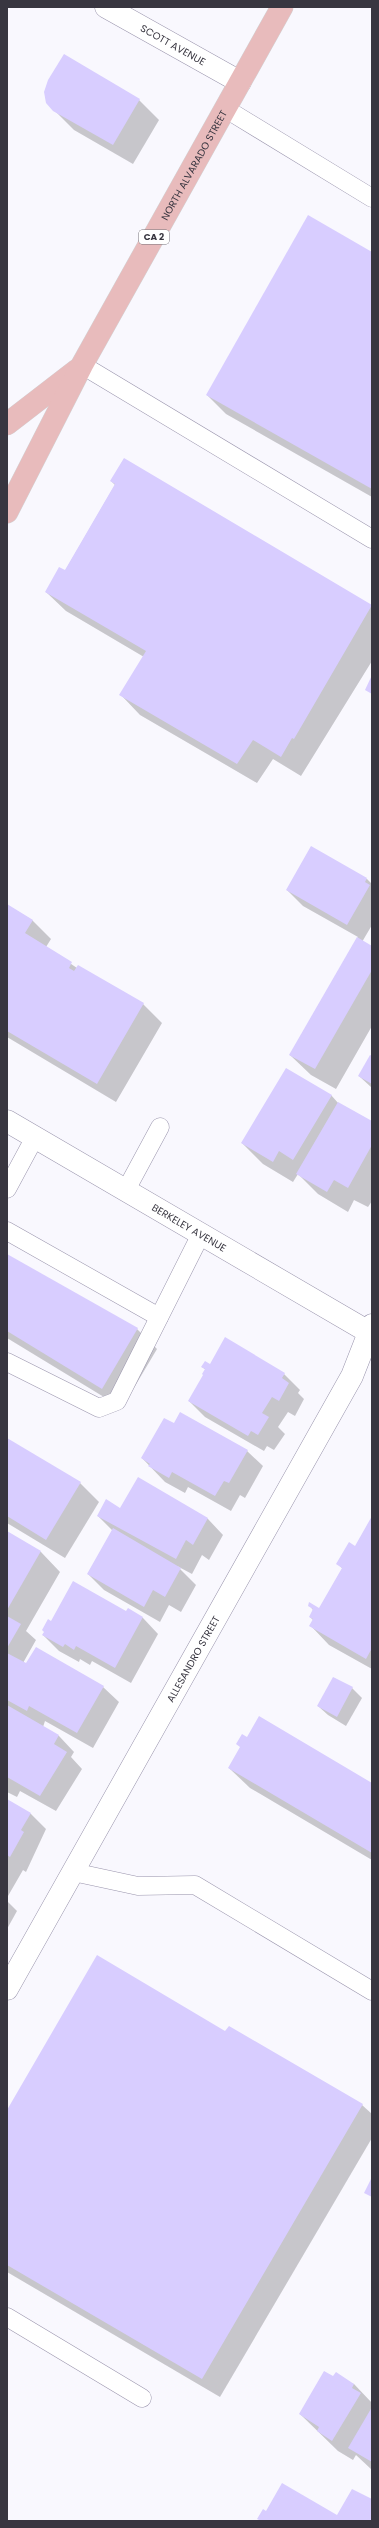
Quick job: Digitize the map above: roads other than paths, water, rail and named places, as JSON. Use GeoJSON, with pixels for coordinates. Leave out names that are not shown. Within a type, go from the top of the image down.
{"type":"FeatureCollection","features":[{"type":"Feature","properties":{"kind":"main road","name":"NORTH ALVARADO STREET"},"geometry":{"type":"LineString","coordinates":[[7,512],[82,365],[282,7]]}},
{"type":"Feature","properties":{"kind":"main road","name":"NORTH ALVARADO STREET"},"geometry":{"type":"LineString","coordinates":[[7,424],[82,365]]}},
{"type":"Feature","properties":{"kind":"street","name":"SCOTT AVENUE"},"geometry":{"type":"LineString","coordinates":[[106,7],[240,82]]}},
{"type":"Feature","properties":{"kind":"street","name":"BERKELEY AVENUE"},"geometry":{"type":"LineString","coordinates":[[7,1121],[201,1234],[371,1330]]}},
{"type":"Feature","properties":{"kind":"street","name":"ALLESANDRO STREET"},"geometry":{"type":"LineString","coordinates":[[7,1989],[352,1376],[371,1330]]}},
{"type":"Feature","properties":{"kind":"lane"},"geometry":{"type":"LineString","coordinates":[[226,109],[372,198]]}},
{"type":"Feature","properties":{"kind":"lane"},"geometry":{"type":"LineString","coordinates":[[82,365],[372,539]]}},
{"type":"Feature","properties":{"kind":"lane"},"geometry":{"type":"LineString","coordinates":[[126,1190],[160,1127]]}},
{"type":"Feature","properties":{"kind":"lane"},"geometry":{"type":"LineString","coordinates":[[7,1189],[35,1137]]}},
{"type":"Feature","properties":{"kind":"lane"},"geometry":{"type":"LineString","coordinates":[[7,1231],[159,1317]]}},
{"type":"Feature","properties":{"kind":"lane"},"geometry":{"type":"LineString","coordinates":[[7,1362],[100,1408],[117,1401],[201,1234]]}},
{"type":"Feature","properties":{"kind":"lane"},"geometry":{"type":"LineString","coordinates":[[74,1872],[138,1886],[195,1885],[372,1991]]}},
{"type":"Feature","properties":{"kind":"lane"},"geometry":{"type":"LineString","coordinates":[[7,2318],[142,2398]]}}]}
